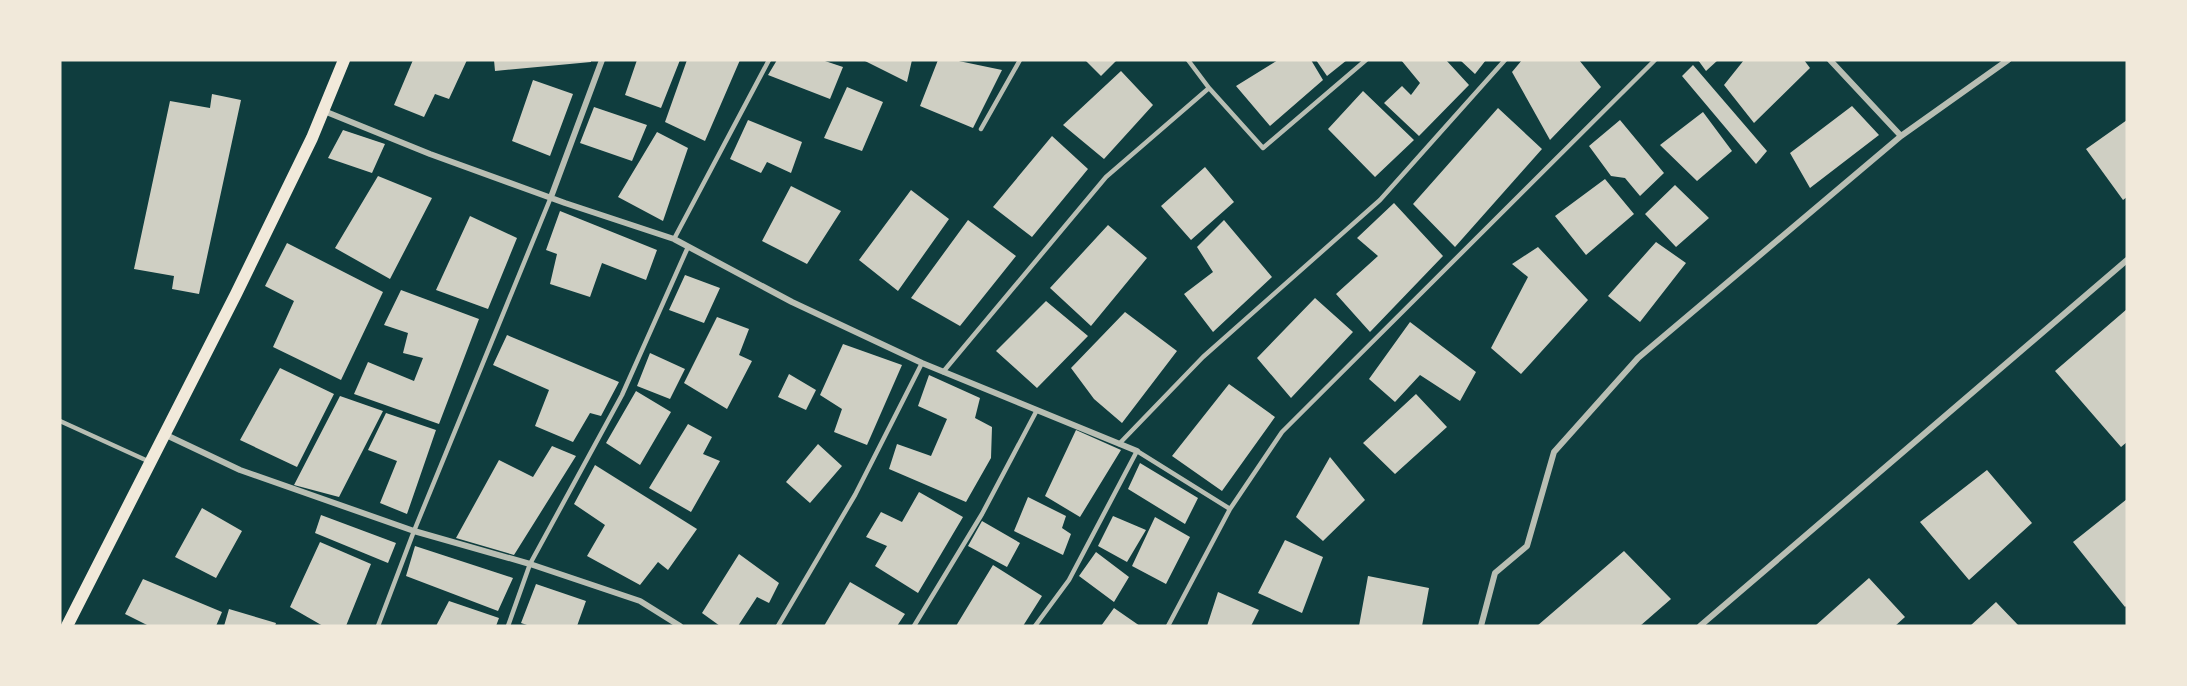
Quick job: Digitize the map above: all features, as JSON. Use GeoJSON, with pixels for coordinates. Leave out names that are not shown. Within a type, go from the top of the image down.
{"type":"FeatureCollection","features":[{"type":"Feature","properties":{"kind":"main road"},"geometry":{"type":"LineString","coordinates":[[66,626],[236,294],[324,111],[344,60]]}},
{"type":"Feature","properties":{"kind":"street"},"geometry":{"type":"LineString","coordinates":[[551,197],[602,60]]}},
{"type":"Feature","properties":{"kind":"street"},"geometry":{"type":"LineString","coordinates":[[1830,60],[1901,136]]}},
{"type":"Feature","properties":{"kind":"street"},"geometry":{"type":"LineString","coordinates":[[1481,626],[1496,573],[1527,546],[1554,452],[1638,358],[1901,136],[2008,60]]}},
{"type":"Feature","properties":{"kind":"street"},"geometry":{"type":"LineString","coordinates":[[324,111],[430,154],[674,239],[792,302],[922,363],[1137,451]]}},
{"type":"Feature","properties":{"kind":"street"},"geometry":{"type":"LineString","coordinates":[[1700,626],[2127,260]]}},
{"type":"Feature","properties":{"kind":"street"},"geometry":{"type":"LineString","coordinates":[[164,434],[240,470],[414,531],[530,564],[640,601],[680,626]]}},
{"type":"Feature","properties":{"kind":"lane"},"geometry":{"type":"LineString","coordinates":[[674,239],[769,60]]}},
{"type":"Feature","properties":{"kind":"lane"},"geometry":{"type":"LineString","coordinates":[[981,129],[1020,60]]}},
{"type":"Feature","properties":{"kind":"lane"},"geometry":{"type":"LineString","coordinates":[[1188,60],[1209,88],[1263,148],[1366,60]]}},
{"type":"Feature","properties":{"kind":"lane"},"geometry":{"type":"LineString","coordinates":[[1119,444],[1203,357],[1380,200],[1506,60]]}},
{"type":"Feature","properties":{"kind":"lane"},"geometry":{"type":"LineString","coordinates":[[1168,626],[1230,509],[1282,432],[1655,60]]}},
{"type":"Feature","properties":{"kind":"lane"},"geometry":{"type":"LineString","coordinates":[[943,372],[1106,177],[1209,88]]}},
{"type":"Feature","properties":{"kind":"lane"},"geometry":{"type":"LineString","coordinates":[[378,626],[414,531],[551,197]]}},
{"type":"Feature","properties":{"kind":"lane"},"geometry":{"type":"LineString","coordinates":[[508,626],[530,564],[622,395],[688,247]]}},
{"type":"Feature","properties":{"kind":"lane"},"geometry":{"type":"LineString","coordinates":[[778,626],[855,495],[922,363]]}},
{"type":"Feature","properties":{"kind":"lane"},"geometry":{"type":"LineString","coordinates":[[914,626],[982,514],[1037,410]]}},
{"type":"Feature","properties":{"kind":"lane"},"geometry":{"type":"LineString","coordinates":[[60,421],[150,462]]}},
{"type":"Feature","properties":{"kind":"lane"},"geometry":{"type":"LineString","coordinates":[[1035,626],[1069,580],[1137,451],[1230,509]]}},
{"type":"Feature","properties":{"kind":"building"},"geometry":{"type":"Polygon","coordinates":[[[413,60],[467,60],[449,99],[435,94],[424,117],[394,105],[413,60]]]}},
{"type":"Feature","properties":{"kind":"building"},"geometry":{"type":"Polygon","coordinates":[[[494,60],[591,60],[591,62],[495,71],[494,60]]]}},
{"type":"Feature","properties":{"kind":"building"},"geometry":{"type":"Polygon","coordinates":[[[637,60],[680,60],[661,108],[625,95],[637,60]]]}},
{"type":"Feature","properties":{"kind":"building"},"geometry":{"type":"Polygon","coordinates":[[[687,60],[740,60],[705,141],[665,122],[687,60]]]}},
{"type":"Feature","properties":{"kind":"building"},"geometry":{"type":"Polygon","coordinates":[[[777,60],[822,60],[843,67],[830,99],[768,75],[777,60]]]}},
{"type":"Feature","properties":{"kind":"building"},"geometry":{"type":"Polygon","coordinates":[[[863,60],[912,60],[907,82],[863,60]]]}},
{"type":"Feature","properties":{"kind":"building"},"geometry":{"type":"Polygon","coordinates":[[[938,60],[954,60],[1002,70],[973,128],[920,106],[938,60]]]}},
{"type":"Feature","properties":{"kind":"building"},"geometry":{"type":"Polygon","coordinates":[[[1085,60],[1117,60],[1101,76],[1085,60]]]}},
{"type":"Feature","properties":{"kind":"building"},"geometry":{"type":"Polygon","coordinates":[[[1278,60],[1311,60],[1323,80],[1270,126],[1236,86],[1278,60]]]}},
{"type":"Feature","properties":{"kind":"building"},"geometry":{"type":"Polygon","coordinates":[[[1316,60],[1347,60],[1327,76],[1316,60]]]}},
{"type":"Feature","properties":{"kind":"building"},"geometry":{"type":"Polygon","coordinates":[[[1401,60],[1446,60],[1469,85],[1419,136],[1384,103],[1402,86],[1411,95],[1420,83],[1401,60]]]}},
{"type":"Feature","properties":{"kind":"building"},"geometry":{"type":"Polygon","coordinates":[[[1460,60],[1486,60],[1475,74],[1460,60]]]}},
{"type":"Feature","properties":{"kind":"building"},"geometry":{"type":"Polygon","coordinates":[[[1522,60],[1579,60],[1601,87],[1550,140],[1512,72],[1522,60]]]}},
{"type":"Feature","properties":{"kind":"building"},"geometry":{"type":"Polygon","coordinates":[[[1698,60],[1718,60],[1706,71],[1698,60]]]}},
{"type":"Feature","properties":{"kind":"building"},"geometry":{"type":"Polygon","coordinates":[[[1744,60],[1804,60],[1810,68],[1754,123],[1724,85],[1744,60]]]}},
{"type":"Feature","properties":{"kind":"building"},"geometry":{"type":"Polygon","coordinates":[[[1693,65],[1767,151],[1756,164],[1682,76],[1693,65]]]}},
{"type":"Feature","properties":{"kind":"building"},"geometry":{"type":"Polygon","coordinates":[[[1121,71],[1153,105],[1104,159],[1063,125],[1121,71]]]}},
{"type":"Feature","properties":{"kind":"building"},"geometry":{"type":"Polygon","coordinates":[[[533,80],[573,94],[550,156],[512,141],[533,80]]]}},
{"type":"Feature","properties":{"kind":"building"},"geometry":{"type":"Polygon","coordinates":[[[847,87],[883,102],[862,151],[824,138],[847,87]]]}},
{"type":"Feature","properties":{"kind":"building"},"geometry":{"type":"Polygon","coordinates":[[[1363,91],[1414,140],[1375,177],[1328,129],[1363,91]]]}},
{"type":"Feature","properties":{"kind":"building"},"geometry":{"type":"Polygon","coordinates":[[[212,94],[241,100],[199,294],[172,289],[174,276],[134,269],[170,101],[210,108],[212,94]]]}},
{"type":"Feature","properties":{"kind":"building"},"geometry":{"type":"Polygon","coordinates":[[[1852,106],[1879,135],[1810,188],[1790,153],[1852,106]]]}},
{"type":"Feature","properties":{"kind":"building"},"geometry":{"type":"Polygon","coordinates":[[[594,107],[647,125],[632,161],[580,143],[594,107]]]}},
{"type":"Feature","properties":{"kind":"building"},"geometry":{"type":"Polygon","coordinates":[[[1498,108],[1542,149],[1455,247],[1413,204],[1498,108]]]}},
{"type":"Feature","properties":{"kind":"building"},"geometry":{"type":"Polygon","coordinates":[[[1703,112],[1732,151],[1697,181],[1660,145],[1703,112]]]}},
{"type":"Feature","properties":{"kind":"building"},"geometry":{"type":"Polygon","coordinates":[[[748,120],[802,142],[791,173],[767,162],[761,173],[730,159],[748,120]]]}},
{"type":"Feature","properties":{"kind":"building"},"geometry":{"type":"Polygon","coordinates":[[[1620,120],[1664,173],[1640,196],[1625,178],[1611,176],[1589,146],[1620,120]]]}},
{"type":"Feature","properties":{"kind":"building"},"geometry":{"type":"Polygon","coordinates":[[[2127,120],[2127,197],[2123,200],[2086,149],[2127,120]]]}},
{"type":"Feature","properties":{"kind":"building"},"geometry":{"type":"Polygon","coordinates":[[[343,130],[385,144],[372,173],[328,158],[343,130]]]}},
{"type":"Feature","properties":{"kind":"building"},"geometry":{"type":"Polygon","coordinates":[[[657,132],[688,148],[663,221],[618,197],[657,132]]]}},
{"type":"Feature","properties":{"kind":"building"},"geometry":{"type":"Polygon","coordinates":[[[1052,136],[1088,169],[1032,237],[993,207],[1052,136]]]}},
{"type":"Feature","properties":{"kind":"building"},"geometry":{"type":"Polygon","coordinates":[[[1205,167],[1234,202],[1191,240],[1161,206],[1205,167]]]}},
{"type":"Feature","properties":{"kind":"building"},"geometry":{"type":"Polygon","coordinates":[[[378,176],[432,198],[390,279],[335,248],[378,176]]]}},
{"type":"Feature","properties":{"kind":"building"},"geometry":{"type":"Polygon","coordinates":[[[1605,179],[1634,214],[1586,255],[1555,216],[1605,179]]]}},
{"type":"Feature","properties":{"kind":"building"},"geometry":{"type":"Polygon","coordinates":[[[1675,185],[1709,218],[1676,247],[1645,214],[1675,185]]]}},
{"type":"Feature","properties":{"kind":"building"},"geometry":{"type":"Polygon","coordinates":[[[791,186],[841,211],[807,264],[762,241],[791,186]]]}},
{"type":"Feature","properties":{"kind":"building"},"geometry":{"type":"Polygon","coordinates":[[[911,190],[949,219],[898,291],[859,260],[911,190]]]}},
{"type":"Feature","properties":{"kind":"building"},"geometry":{"type":"Polygon","coordinates":[[[1394,203],[1443,256],[1370,332],[1336,294],[1378,256],[1357,238],[1394,203]]]}},
{"type":"Feature","properties":{"kind":"building"},"geometry":{"type":"Polygon","coordinates":[[[560,211],[657,250],[646,280],[602,263],[590,297],[550,284],[557,254],[546,250],[560,211]]]}},
{"type":"Feature","properties":{"kind":"building"},"geometry":{"type":"Polygon","coordinates":[[[470,216],[517,238],[488,309],[436,290],[470,216]]]}},
{"type":"Feature","properties":{"kind":"building"},"geometry":{"type":"Polygon","coordinates":[[[968,220],[1016,256],[960,326],[911,298],[968,220]]]}},
{"type":"Feature","properties":{"kind":"building"},"geometry":{"type":"Polygon","coordinates":[[[1224,220],[1272,277],[1213,332],[1184,294],[1213,272],[1197,247],[1224,220]]]}},
{"type":"Feature","properties":{"kind":"building"},"geometry":{"type":"Polygon","coordinates":[[[1108,225],[1147,258],[1091,326],[1050,288],[1108,225]]]}},
{"type":"Feature","properties":{"kind":"building"},"geometry":{"type":"Polygon","coordinates":[[[1656,242],[1686,263],[1640,322],[1608,296],[1656,242]]]}},
{"type":"Feature","properties":{"kind":"building"},"geometry":{"type":"Polygon","coordinates":[[[287,243],[383,292],[341,380],[273,347],[294,301],[265,286],[287,243]]]}},
{"type":"Feature","properties":{"kind":"building"},"geometry":{"type":"Polygon","coordinates":[[[1538,247],[1588,300],[1521,374],[1491,348],[1528,277],[1512,264],[1538,247]]]}},
{"type":"Feature","properties":{"kind":"building"},"geometry":{"type":"Polygon","coordinates":[[[685,275],[720,288],[704,323],[669,310],[685,275]]]}},
{"type":"Feature","properties":{"kind":"building"},"geometry":{"type":"Polygon","coordinates":[[[401,290],[479,319],[439,424],[354,394],[368,362],[414,381],[423,358],[403,353],[408,333],[384,325],[401,290]]]}},
{"type":"Feature","properties":{"kind":"building"},"geometry":{"type":"Polygon","coordinates":[[[1315,298],[1353,332],[1291,398],[1257,358],[1315,298]]]}},
{"type":"Feature","properties":{"kind":"building"},"geometry":{"type":"Polygon","coordinates":[[[1046,301],[1088,336],[1037,388],[996,351],[1046,301]]]}},
{"type":"Feature","properties":{"kind":"building"},"geometry":{"type":"Polygon","coordinates":[[[2127,309],[2127,442],[2121,447],[2055,371],[2127,309]]]}},
{"type":"Feature","properties":{"kind":"building"},"geometry":{"type":"Polygon","coordinates":[[[1125,312],[1177,351],[1122,423],[1094,399],[1071,368],[1125,312]]]}},
{"type":"Feature","properties":{"kind":"building"},"geometry":{"type":"Polygon","coordinates":[[[717,317],[749,329],[739,355],[752,361],[727,409],[684,383],[717,317]]]}},
{"type":"Feature","properties":{"kind":"building"},"geometry":{"type":"Polygon","coordinates":[[[1410,322],[1476,372],[1460,401],[1420,375],[1395,402],[1369,379],[1410,322]]]}},
{"type":"Feature","properties":{"kind":"building"},"geometry":{"type":"Polygon","coordinates":[[[507,335],[619,382],[601,416],[590,413],[573,442],[535,426],[549,390],[493,365],[507,335]]]}},
{"type":"Feature","properties":{"kind":"building"},"geometry":{"type":"Polygon","coordinates":[[[843,344],[902,365],[867,445],[834,432],[842,409],[820,395],[843,344]]]}},
{"type":"Feature","properties":{"kind":"building"},"geometry":{"type":"Polygon","coordinates":[[[650,353],[685,369],[670,399],[637,386],[650,353]]]}},
{"type":"Feature","properties":{"kind":"building"},"geometry":{"type":"Polygon","coordinates":[[[280,368],[334,394],[297,467],[240,440],[280,368]]]}},
{"type":"Feature","properties":{"kind":"building"},"geometry":{"type":"Polygon","coordinates":[[[789,374],[816,390],[806,410],[778,397],[789,374]]]}},
{"type":"Feature","properties":{"kind":"building"},"geometry":{"type":"Polygon","coordinates":[[[929,375],[980,398],[975,418],[992,427],[991,458],[966,502],[889,469],[897,444],[931,456],[947,419],[918,406],[929,375]]]}},
{"type":"Feature","properties":{"kind":"building"},"geometry":{"type":"Polygon","coordinates":[[[1229,384],[1275,417],[1222,491],[1172,456],[1229,384]]]}},
{"type":"Feature","properties":{"kind":"building"},"geometry":{"type":"Polygon","coordinates":[[[636,391],[671,412],[640,465],[606,443],[636,391]]]}},
{"type":"Feature","properties":{"kind":"building"},"geometry":{"type":"Polygon","coordinates":[[[1416,394],[1447,427],[1395,474],[1363,443],[1416,394]]]}},
{"type":"Feature","properties":{"kind":"building"},"geometry":{"type":"Polygon","coordinates":[[[340,396],[383,411],[339,497],[294,485],[340,396]]]}},
{"type":"Feature","properties":{"kind":"building"},"geometry":{"type":"Polygon","coordinates":[[[386,413],[436,430],[407,514],[380,503],[397,461],[368,450],[386,413]]]}},
{"type":"Feature","properties":{"kind":"building"},"geometry":{"type":"Polygon","coordinates":[[[688,424],[712,437],[703,454],[720,461],[691,512],[649,488],[688,424]]]}},
{"type":"Feature","properties":{"kind":"building"},"geometry":{"type":"Polygon","coordinates":[[[1076,430],[1121,450],[1080,517],[1045,496],[1076,430]]]}},
{"type":"Feature","properties":{"kind":"building"},"geometry":{"type":"Polygon","coordinates":[[[818,444],[842,466],[810,503],[786,482],[818,444]]]}},
{"type":"Feature","properties":{"kind":"building"},"geometry":{"type":"Polygon","coordinates":[[[552,446],[576,456],[514,555],[456,538],[499,460],[533,477],[552,446]]]}},
{"type":"Feature","properties":{"kind":"building"},"geometry":{"type":"Polygon","coordinates":[[[1330,457],[1365,500],[1323,541],[1296,517],[1330,457]]]}},
{"type":"Feature","properties":{"kind":"building"},"geometry":{"type":"Polygon","coordinates":[[[1140,463],[1198,498],[1185,524],[1128,489],[1140,463]]]}},
{"type":"Feature","properties":{"kind":"building"},"geometry":{"type":"Polygon","coordinates":[[[595,465],[697,529],[668,570],[658,562],[640,585],[587,556],[605,525],[574,504],[595,465]]]}},
{"type":"Feature","properties":{"kind":"building"},"geometry":{"type":"Polygon","coordinates":[[[1987,470],[2032,523],[1969,580],[1920,522],[1987,470]]]}},
{"type":"Feature","properties":{"kind":"building"},"geometry":{"type":"Polygon","coordinates":[[[919,492],[963,517],[918,593],[875,566],[887,546],[866,537],[881,512],[902,522],[919,492]]]}},
{"type":"Feature","properties":{"kind":"building"},"geometry":{"type":"Polygon","coordinates":[[[1028,497],[1066,516],[1062,528],[1071,534],[1063,555],[1014,531],[1028,497]]]}},
{"type":"Feature","properties":{"kind":"building"},"geometry":{"type":"Polygon","coordinates":[[[2127,499],[2127,605],[2125,607],[2073,542],[2127,499]]]}},
{"type":"Feature","properties":{"kind":"building"},"geometry":{"type":"Polygon","coordinates":[[[202,508],[242,531],[216,578],[175,557],[202,508]]]}},
{"type":"Feature","properties":{"kind":"building"},"geometry":{"type":"Polygon","coordinates":[[[321,515],[396,543],[388,563],[315,533],[321,515]]]}},
{"type":"Feature","properties":{"kind":"building"},"geometry":{"type":"Polygon","coordinates":[[[1113,516],[1146,530],[1127,562],[1098,546],[1113,516]]]}},
{"type":"Feature","properties":{"kind":"building"},"geometry":{"type":"Polygon","coordinates":[[[1155,517],[1190,537],[1166,584],[1132,566],[1155,517]]]}},
{"type":"Feature","properties":{"kind":"building"},"geometry":{"type":"Polygon","coordinates":[[[982,521],[1020,543],[1007,567],[968,546],[982,521]]]}},
{"type":"Feature","properties":{"kind":"building"},"geometry":{"type":"Polygon","coordinates":[[[1285,540],[1323,557],[1302,613],[1258,593],[1285,540]]]}},
{"type":"Feature","properties":{"kind":"building"},"geometry":{"type":"Polygon","coordinates":[[[320,542],[371,564],[346,626],[323,626],[290,607],[320,542]]]}},
{"type":"Feature","properties":{"kind":"building"},"geometry":{"type":"Polygon","coordinates":[[[415,546],[513,578],[498,611],[406,576],[415,546]]]}},
{"type":"Feature","properties":{"kind":"building"},"geometry":{"type":"Polygon","coordinates":[[[1624,551],[1671,599],[1640,626],[1537,626],[1624,551]]]}},
{"type":"Feature","properties":{"kind":"building"},"geometry":{"type":"Polygon","coordinates":[[[1096,552],[1129,577],[1114,602],[1079,576],[1096,552]]]}},
{"type":"Feature","properties":{"kind":"building"},"geometry":{"type":"Polygon","coordinates":[[[739,554],[779,583],[769,603],[757,597],[738,626],[720,626],[702,613],[739,554]]]}},
{"type":"Feature","properties":{"kind":"building"},"geometry":{"type":"Polygon","coordinates":[[[993,565],[1042,596],[1023,626],[956,626],[993,565]]]}},
{"type":"Feature","properties":{"kind":"building"},"geometry":{"type":"Polygon","coordinates":[[[1368,576],[1429,588],[1422,626],[1359,626],[1368,576]]]}},
{"type":"Feature","properties":{"kind":"building"},"geometry":{"type":"Polygon","coordinates":[[[1869,578],[1905,617],[1895,626],[1815,626],[1869,578]]]}},
{"type":"Feature","properties":{"kind":"building"},"geometry":{"type":"Polygon","coordinates":[[[143,579],[222,612],[216,626],[149,626],[125,614],[143,579]]]}},
{"type":"Feature","properties":{"kind":"building"},"geometry":{"type":"Polygon","coordinates":[[[850,582],[905,614],[897,626],[824,626],[850,582]]]}},
{"type":"Feature","properties":{"kind":"building"},"geometry":{"type":"Polygon","coordinates":[[[536,584],[586,601],[577,626],[530,626],[521,623],[536,584]]]}},
{"type":"Feature","properties":{"kind":"building"},"geometry":{"type":"Polygon","coordinates":[[[1218,592],[1259,610],[1251,626],[1207,626],[1218,592]]]}},
{"type":"Feature","properties":{"kind":"building"},"geometry":{"type":"Polygon","coordinates":[[[449,601],[499,618],[496,626],[436,626],[449,601]]]}},
{"type":"Feature","properties":{"kind":"building"},"geometry":{"type":"Polygon","coordinates":[[[1996,602],[2019,626],[1970,626],[1996,602]]]}},
{"type":"Feature","properties":{"kind":"building"},"geometry":{"type":"Polygon","coordinates":[[[1114,608],[1140,626],[1101,626],[1114,608]]]}},
{"type":"Feature","properties":{"kind":"building"},"geometry":{"type":"Polygon","coordinates":[[[229,609],[276,623],[275,626],[224,626],[229,609]]]}}]}
